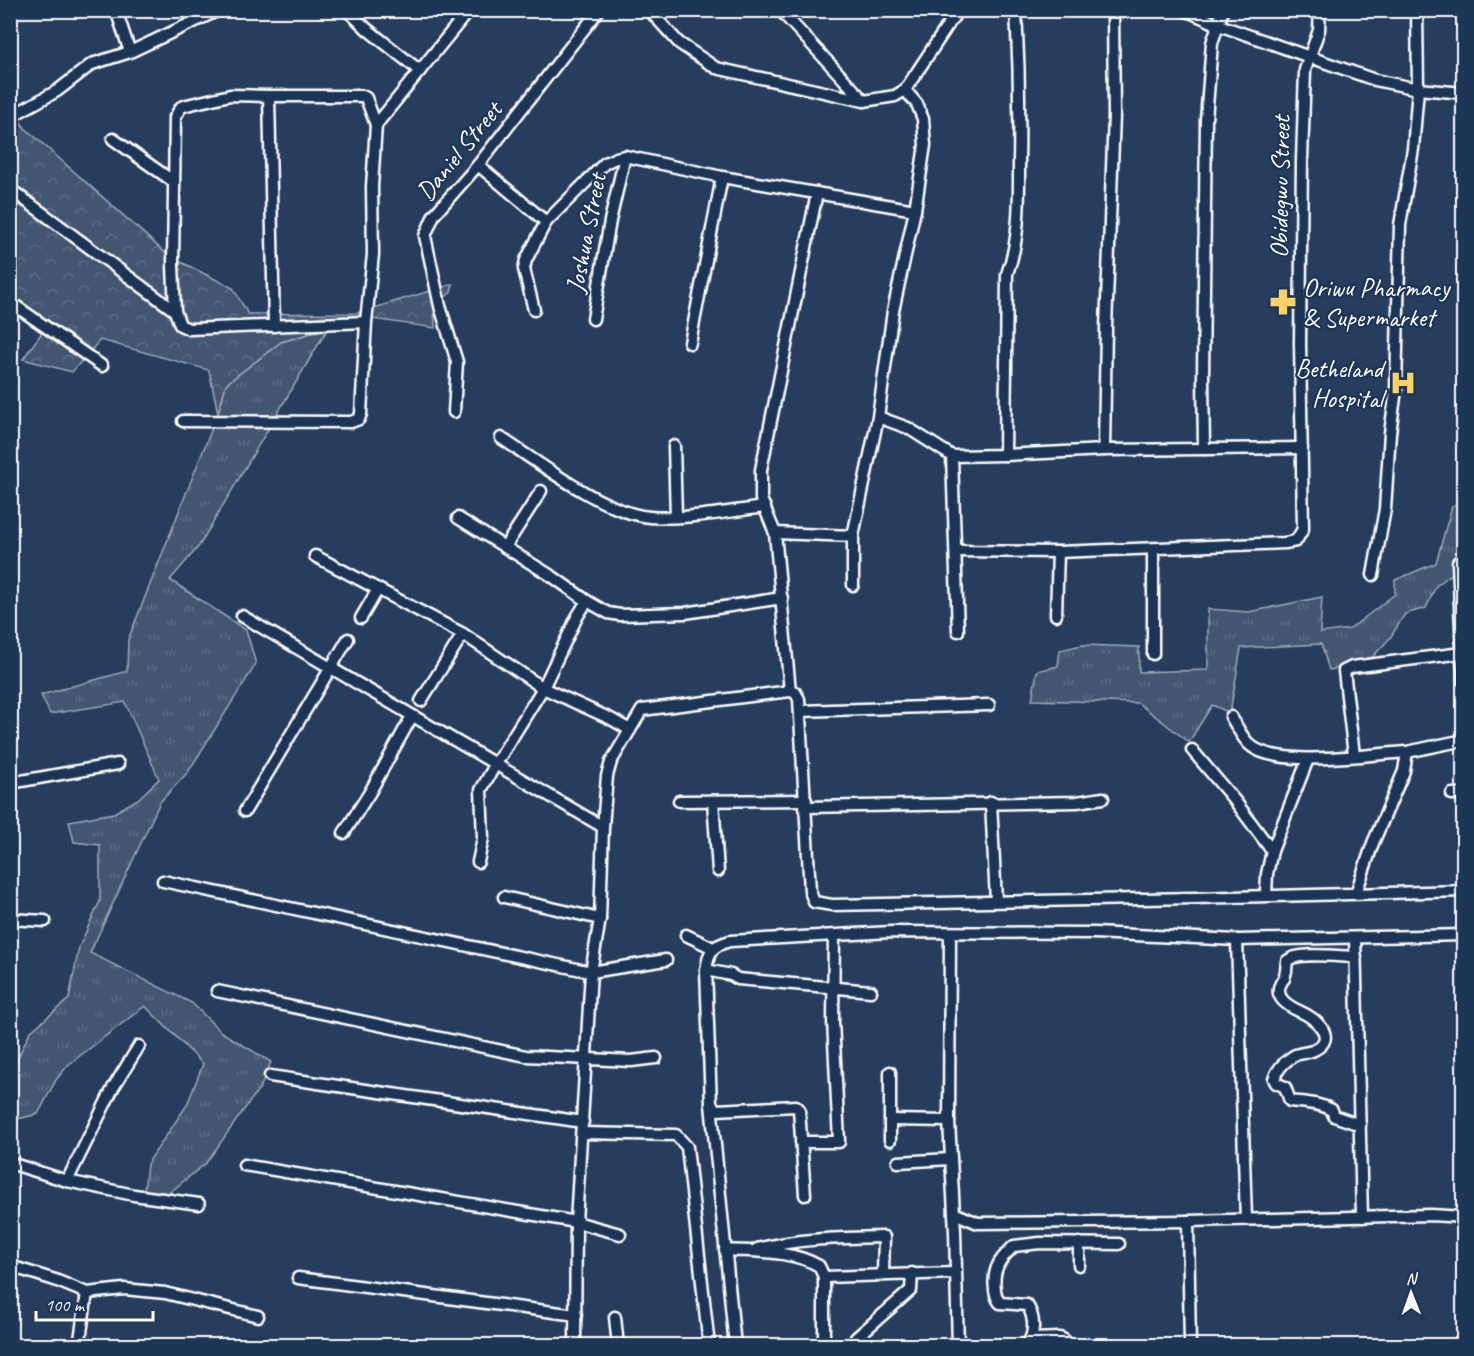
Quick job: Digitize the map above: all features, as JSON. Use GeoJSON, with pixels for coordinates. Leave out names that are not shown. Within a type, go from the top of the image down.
{"type":"FeatureCollection","features":[{"type":"Feature","properties":{"kind":"street"},"geometry":{"type":"LineString","coordinates":[[116,10],[130,52]]}},
{"type":"Feature","properties":{"kind":"street"},"geometry":{"type":"LineString","coordinates":[[10,117],[57,91],[92,64],[130,52],[219,10]]}},
{"type":"Feature","properties":{"kind":"street"},"geometry":{"type":"LineString","coordinates":[[347,10],[420,71]]}},
{"type":"Feature","properties":{"kind":"street"},"geometry":{"type":"LineString","coordinates":[[376,125],[469,10]]}},
{"type":"Feature","properties":{"kind":"street","name":"Daniel Street"},"geometry":{"type":"LineString","coordinates":[[454,412],[457,362],[440,306],[425,236],[434,215],[478,165],[599,10]]}},
{"type":"Feature","properties":{"kind":"street"},"geometry":{"type":"LineString","coordinates":[[649,10],[679,42],[716,68],[864,101],[890,98],[905,90],[958,10]]}},
{"type":"Feature","properties":{"kind":"street"},"geometry":{"type":"LineString","coordinates":[[780,10],[864,101]]}},
{"type":"Feature","properties":{"kind":"street"},"geometry":{"type":"LineString","coordinates":[[1005,455],[1007,274],[1015,247],[1019,198],[1020,90],[1016,10]]}},
{"type":"Feature","properties":{"kind":"street"},"geometry":{"type":"LineString","coordinates":[[1104,450],[1114,115],[1113,10]]}},
{"type":"Feature","properties":{"kind":"street"},"geometry":{"type":"LineString","coordinates":[[1185,10],[1219,25],[1375,80],[1418,89],[1464,93]]}},
{"type":"Feature","properties":{"kind":"street"},"geometry":{"type":"LineString","coordinates":[[1204,449],[1206,120],[1212,43],[1223,10]]}},
{"type":"Feature","properties":{"kind":"street","name":"Obidegwu Street"},"geometry":{"type":"LineString","coordinates":[[1153,549],[1285,543],[1296,541],[1301,535],[1303,519],[1300,388],[1305,70],[1319,30],[1320,10]]}},
{"type":"Feature","properties":{"kind":"street"},"geometry":{"type":"LineString","coordinates":[[1373,575],[1385,509],[1390,433],[1396,390],[1400,225],[1413,149],[1418,89],[1417,10]]}},
{"type":"Feature","properties":{"kind":"street"},"geometry":{"type":"LineString","coordinates":[[853,585],[853,536],[878,417],[893,311],[915,210],[925,144],[923,119],[917,104],[905,90]]}},
{"type":"Feature","properties":{"kind":"street"},"geometry":{"type":"LineString","coordinates":[[183,421],[272,423],[355,421],[361,414],[366,322],[373,254],[372,187],[376,125],[363,96],[230,95],[181,107],[174,123],[175,311],[180,325],[185,329],[366,322]]}},
{"type":"Feature","properties":{"kind":"street"},"geometry":{"type":"LineString","coordinates":[[269,96],[274,326]]}},
{"type":"Feature","properties":{"kind":"street"},"geometry":{"type":"LineString","coordinates":[[113,139],[174,182]]}},
{"type":"Feature","properties":{"kind":"street"},"geometry":{"type":"LineString","coordinates":[[534,310],[524,269],[526,260],[546,222],[605,163],[616,158],[625,156],[722,177],[915,210]]}},
{"type":"Feature","properties":{"kind":"street","name":"Joshua Street"},"geometry":{"type":"LineString","coordinates":[[593,319],[610,221],[625,156]]}},
{"type":"Feature","properties":{"kind":"street"},"geometry":{"type":"LineString","coordinates":[[478,165],[546,222]]}},
{"type":"Feature","properties":{"kind":"street"},"geometry":{"type":"LineString","coordinates":[[690,343],[722,177]]}},
{"type":"Feature","properties":{"kind":"street"},"geometry":{"type":"LineString","coordinates":[[10,189],[175,311]]}},
{"type":"Feature","properties":{"kind":"street"},"geometry":{"type":"LineString","coordinates":[[790,691],[775,533],[760,499],[759,490],[761,470],[817,192]]}},
{"type":"Feature","properties":{"kind":"street"},"geometry":{"type":"LineString","coordinates":[[10,302],[102,366]]}},
{"type":"Feature","properties":{"kind":"street"},"geometry":{"type":"LineString","coordinates":[[878,417],[908,428],[952,456],[1104,450],[1302,448]]}},
{"type":"Feature","properties":{"kind":"street"},"geometry":{"type":"LineString","coordinates":[[501,438],[571,484],[613,507],[635,515],[676,516],[765,507]]}},
{"type":"Feature","properties":{"kind":"street"},"geometry":{"type":"LineString","coordinates":[[674,446],[676,516]]}},
{"type":"Feature","properties":{"kind":"street"},"geometry":{"type":"LineString","coordinates":[[952,456],[958,631]]}},
{"type":"Feature","properties":{"kind":"street"},"geometry":{"type":"LineString","coordinates":[[505,547],[541,492]]}},
{"type":"Feature","properties":{"kind":"street"},"geometry":{"type":"LineString","coordinates":[[458,518],[608,614],[685,613],[782,598]]}},
{"type":"Feature","properties":{"kind":"street"},"geometry":{"type":"LineString","coordinates":[[775,533],[853,536]]}},
{"type":"Feature","properties":{"kind":"street"},"geometry":{"type":"LineString","coordinates":[[956,551],[1058,552],[1153,549],[1154,654]]}},
{"type":"Feature","properties":{"kind":"street"},"geometry":{"type":"LineString","coordinates":[[1056,615],[1058,552]]}},
{"type":"Feature","properties":{"kind":"street"},"geometry":{"type":"LineString","coordinates":[[315,556],[463,634],[543,688],[630,730]]}},
{"type":"Feature","properties":{"kind":"street"},"geometry":{"type":"LineString","coordinates":[[1458,562],[1464,682]]}},
{"type":"Feature","properties":{"kind":"street"},"geometry":{"type":"LineString","coordinates":[[361,618],[378,589]]}},
{"type":"Feature","properties":{"kind":"street"},"geometry":{"type":"LineString","coordinates":[[478,862],[483,838],[481,790],[543,688],[586,601]]}},
{"type":"Feature","properties":{"kind":"street"},"geometry":{"type":"LineString","coordinates":[[242,616],[603,827]]}},
{"type":"Feature","properties":{"kind":"street"},"geometry":{"type":"LineString","coordinates":[[420,701],[463,634]]}},
{"type":"Feature","properties":{"kind":"street"},"geometry":{"type":"LineString","coordinates":[[245,811],[348,639]]}},
{"type":"Feature","properties":{"kind":"street"},"geometry":{"type":"LineString","coordinates":[[1354,755],[1344,671],[1352,667],[1463,653]]}},
{"type":"Feature","properties":{"kind":"street"},"geometry":{"type":"LineString","coordinates":[[575,1346],[576,1222],[591,972],[600,919],[606,776],[610,762],[642,710],[790,691],[797,694],[806,803],[810,895],[814,902],[832,904],[1183,899],[1464,891]]}},
{"type":"Feature","properties":{"kind":"street"},"geometry":{"type":"LineString","coordinates":[[800,711],[989,705]]}},
{"type":"Feature","properties":{"kind":"street"},"geometry":{"type":"LineString","coordinates":[[344,833],[412,716]]}},
{"type":"Feature","properties":{"kind":"street"},"geometry":{"type":"LineString","coordinates":[[1231,717],[1250,745],[1265,753],[1308,759],[1407,752],[1464,740]]}},
{"type":"Feature","properties":{"kind":"street"},"geometry":{"type":"LineString","coordinates":[[1192,750],[1235,801],[1272,851]]}},
{"type":"Feature","properties":{"kind":"street"},"geometry":{"type":"LineString","coordinates":[[1356,893],[1373,843],[1404,771],[1407,752]]}},
{"type":"Feature","properties":{"kind":"street"},"geometry":{"type":"LineString","coordinates":[[1266,895],[1267,874],[1272,851],[1308,759]]}},
{"type":"Feature","properties":{"kind":"street"},"geometry":{"type":"LineString","coordinates":[[10,783],[117,764]]}},
{"type":"Feature","properties":{"kind":"street"},"geometry":{"type":"LineString","coordinates":[[1452,794],[1464,794]]}},
{"type":"Feature","properties":{"kind":"street"},"geometry":{"type":"LineString","coordinates":[[679,801],[1077,802],[1102,798]]}},
{"type":"Feature","properties":{"kind":"street"},"geometry":{"type":"LineString","coordinates":[[713,801],[718,871]]}},
{"type":"Feature","properties":{"kind":"street"},"geometry":{"type":"LineString","coordinates":[[991,802],[996,901]]}},
{"type":"Feature","properties":{"kind":"street"},"geometry":{"type":"LineString","coordinates":[[163,881],[591,972],[666,960]]}},
{"type":"Feature","properties":{"kind":"street"},"geometry":{"type":"LineString","coordinates":[[504,897],[600,919]]}},
{"type":"Feature","properties":{"kind":"street"},"geometry":{"type":"LineString","coordinates":[[10,919],[45,921]]}},
{"type":"Feature","properties":{"kind":"street"},"geometry":{"type":"LineString","coordinates":[[735,1346],[711,1104],[706,970],[709,954],[714,948],[730,941],[891,932],[1094,933],[1237,940],[1464,935]]}},
{"type":"Feature","properties":{"kind":"street"},"geometry":{"type":"LineString","coordinates":[[950,933],[949,1121],[958,1346]]}},
{"type":"Feature","properties":{"kind":"street"},"geometry":{"type":"LineString","coordinates":[[686,935],[714,948]]}},
{"type":"Feature","properties":{"kind":"street"},"geometry":{"type":"LineString","coordinates":[[801,1142],[839,1141],[832,987],[834,936]]}},
{"type":"Feature","properties":{"kind":"street"},"geometry":{"type":"LineString","coordinates":[[1355,938],[1362,1217]]}},
{"type":"Feature","properties":{"kind":"street"},"geometry":{"type":"LineString","coordinates":[[1237,940],[1246,1219]]}},
{"type":"Feature","properties":{"kind":"street"},"geometry":{"type":"LineString","coordinates":[[1356,957],[1301,956],[1292,957],[1287,961],[1285,978],[1279,987],[1280,996],[1286,1004],[1308,1014],[1321,1024],[1324,1037],[1322,1044],[1312,1052],[1293,1056],[1276,1072],[1274,1079],[1276,1083],[1285,1087],[1290,1101],[1307,1102],[1329,1108],[1338,1119],[1360,1125]]}},
{"type":"Feature","properties":{"kind":"street"},"geometry":{"type":"LineString","coordinates":[[706,970],[731,975],[738,979],[871,992]]}},
{"type":"Feature","properties":{"kind":"street"},"geometry":{"type":"LineString","coordinates":[[217,991],[526,1056],[631,1061],[656,1058]]}},
{"type":"Feature","properties":{"kind":"street"},"geometry":{"type":"LineString","coordinates":[[67,1181],[113,1088],[138,1046]]}},
{"type":"Feature","properties":{"kind":"street"},"geometry":{"type":"LineString","coordinates":[[890,1072],[890,1140]]}},
{"type":"Feature","properties":{"kind":"street"},"geometry":{"type":"LineString","coordinates":[[270,1076],[583,1128],[676,1135],[687,1147],[709,1346]]}},
{"type":"Feature","properties":{"kind":"street"},"geometry":{"type":"LineString","coordinates":[[711,1104],[716,1110],[796,1106],[799,1109],[805,1195]]}},
{"type":"Feature","properties":{"kind":"street"},"geometry":{"type":"LineString","coordinates":[[891,1120],[949,1121]]}},
{"type":"Feature","properties":{"kind":"street"},"geometry":{"type":"LineString","coordinates":[[898,1162],[950,1159]]}},
{"type":"Feature","properties":{"kind":"street"},"geometry":{"type":"LineString","coordinates":[[10,1163],[67,1181],[134,1195],[199,1203]]}},
{"type":"Feature","properties":{"kind":"street"},"geometry":{"type":"LineString","coordinates":[[244,1165],[576,1222],[620,1234]]}},
{"type":"Feature","properties":{"kind":"street"},"geometry":{"type":"LineString","coordinates":[[954,1213],[978,1222],[1040,1223],[1431,1215],[1464,1217]]}},
{"type":"Feature","properties":{"kind":"street"},"geometry":{"type":"LineString","coordinates":[[1188,1221],[1190,1346]]}},
{"type":"Feature","properties":{"kind":"street"},"geometry":{"type":"LineString","coordinates":[[955,1232],[978,1222]]}},
{"type":"Feature","properties":{"kind":"street"},"geometry":{"type":"LineString","coordinates":[[1040,1223],[1040,1243]]}},
{"type":"Feature","properties":{"kind":"street"},"geometry":{"type":"LineString","coordinates":[[748,1251],[780,1243],[812,1239],[884,1237],[884,1274]]}},
{"type":"Feature","properties":{"kind":"street"},"geometry":{"type":"LineString","coordinates":[[1066,1346],[1064,1340],[1060,1338],[1028,1342],[1032,1321],[1027,1305],[1000,1303],[997,1299],[995,1284],[999,1262],[1014,1246],[1040,1243],[1119,1244]]}},
{"type":"Feature","properties":{"kind":"street"},"geometry":{"type":"LineString","coordinates":[[1079,1243],[1080,1265]]}},
{"type":"Feature","properties":{"kind":"street"},"geometry":{"type":"LineString","coordinates":[[725,1250],[788,1255],[803,1258],[819,1266],[824,1277],[824,1346]]}},
{"type":"Feature","properties":{"kind":"street"},"geometry":{"type":"LineString","coordinates":[[10,1266],[87,1293],[124,1289],[165,1293],[258,1316]]}},
{"type":"Feature","properties":{"kind":"street"},"geometry":{"type":"LineString","coordinates":[[856,1338],[911,1290],[912,1273]]}},
{"type":"Feature","properties":{"kind":"street"},"geometry":{"type":"LineString","coordinates":[[824,1277],[955,1273]]}},
{"type":"Feature","properties":{"kind":"street"},"geometry":{"type":"LineString","coordinates":[[298,1278],[576,1316]]}},
{"type":"Feature","properties":{"kind":"street"},"geometry":{"type":"LineString","coordinates":[[79,1346],[87,1293]]}},
{"type":"Feature","properties":{"kind":"street"},"geometry":{"type":"LineString","coordinates":[[615,1317],[618,1346]]}},
{"type":"Feature","properties":{"kind":"green space"},"geometry":{"type":"Polygon","coordinates":[[[10,106],[25,128],[169,256],[233,288],[248,314],[357,313],[453,284],[451,292],[434,307],[435,328],[373,319],[328,328],[281,342],[226,384],[218,413],[209,370],[100,340],[72,372],[23,359],[43,331],[11,306],[10,106]]]}},
{"type":"Feature","properties":{"kind":"green space"},"geometry":{"type":"Polygon","coordinates":[[[328,328],[199,546],[170,580],[246,630],[256,664],[188,772],[160,802],[90,953],[192,1003],[221,1032],[271,1062],[261,1086],[206,1163],[169,1193],[144,1192],[147,1164],[187,1105],[203,1064],[145,1006],[68,1065],[56,1080],[38,1114],[18,1119],[11,1134],[11,1072],[30,1032],[69,999],[79,947],[100,901],[100,845],[74,842],[69,821],[114,813],[138,799],[159,779],[125,702],[50,714],[41,695],[127,671],[128,640],[218,413],[226,384],[281,342],[328,328]]]}},
{"type":"Feature","properties":{"kind":"green space"},"geometry":{"type":"Polygon","coordinates":[[[1463,502],[1463,565],[1436,586],[1426,608],[1405,614],[1390,638],[1365,665],[1329,670],[1321,644],[1241,648],[1230,713],[1212,705],[1189,742],[1138,703],[1032,700],[1037,671],[1058,666],[1060,650],[1082,645],[1139,647],[1139,672],[1208,670],[1208,609],[1249,612],[1322,597],[1320,633],[1350,629],[1395,594],[1395,580],[1436,563],[1452,506],[1463,502]]]}},
{"type":"Feature","properties":{"kind":"place","name":"Oriwu Pharmacy & Supermarket"},"geometry":{"type":"Point","coordinates":[1283,302]}},
{"type":"Feature","properties":{"kind":"place","name":"Betheland Hospital"},"geometry":{"type":"Point","coordinates":[1403,383]}}]}
